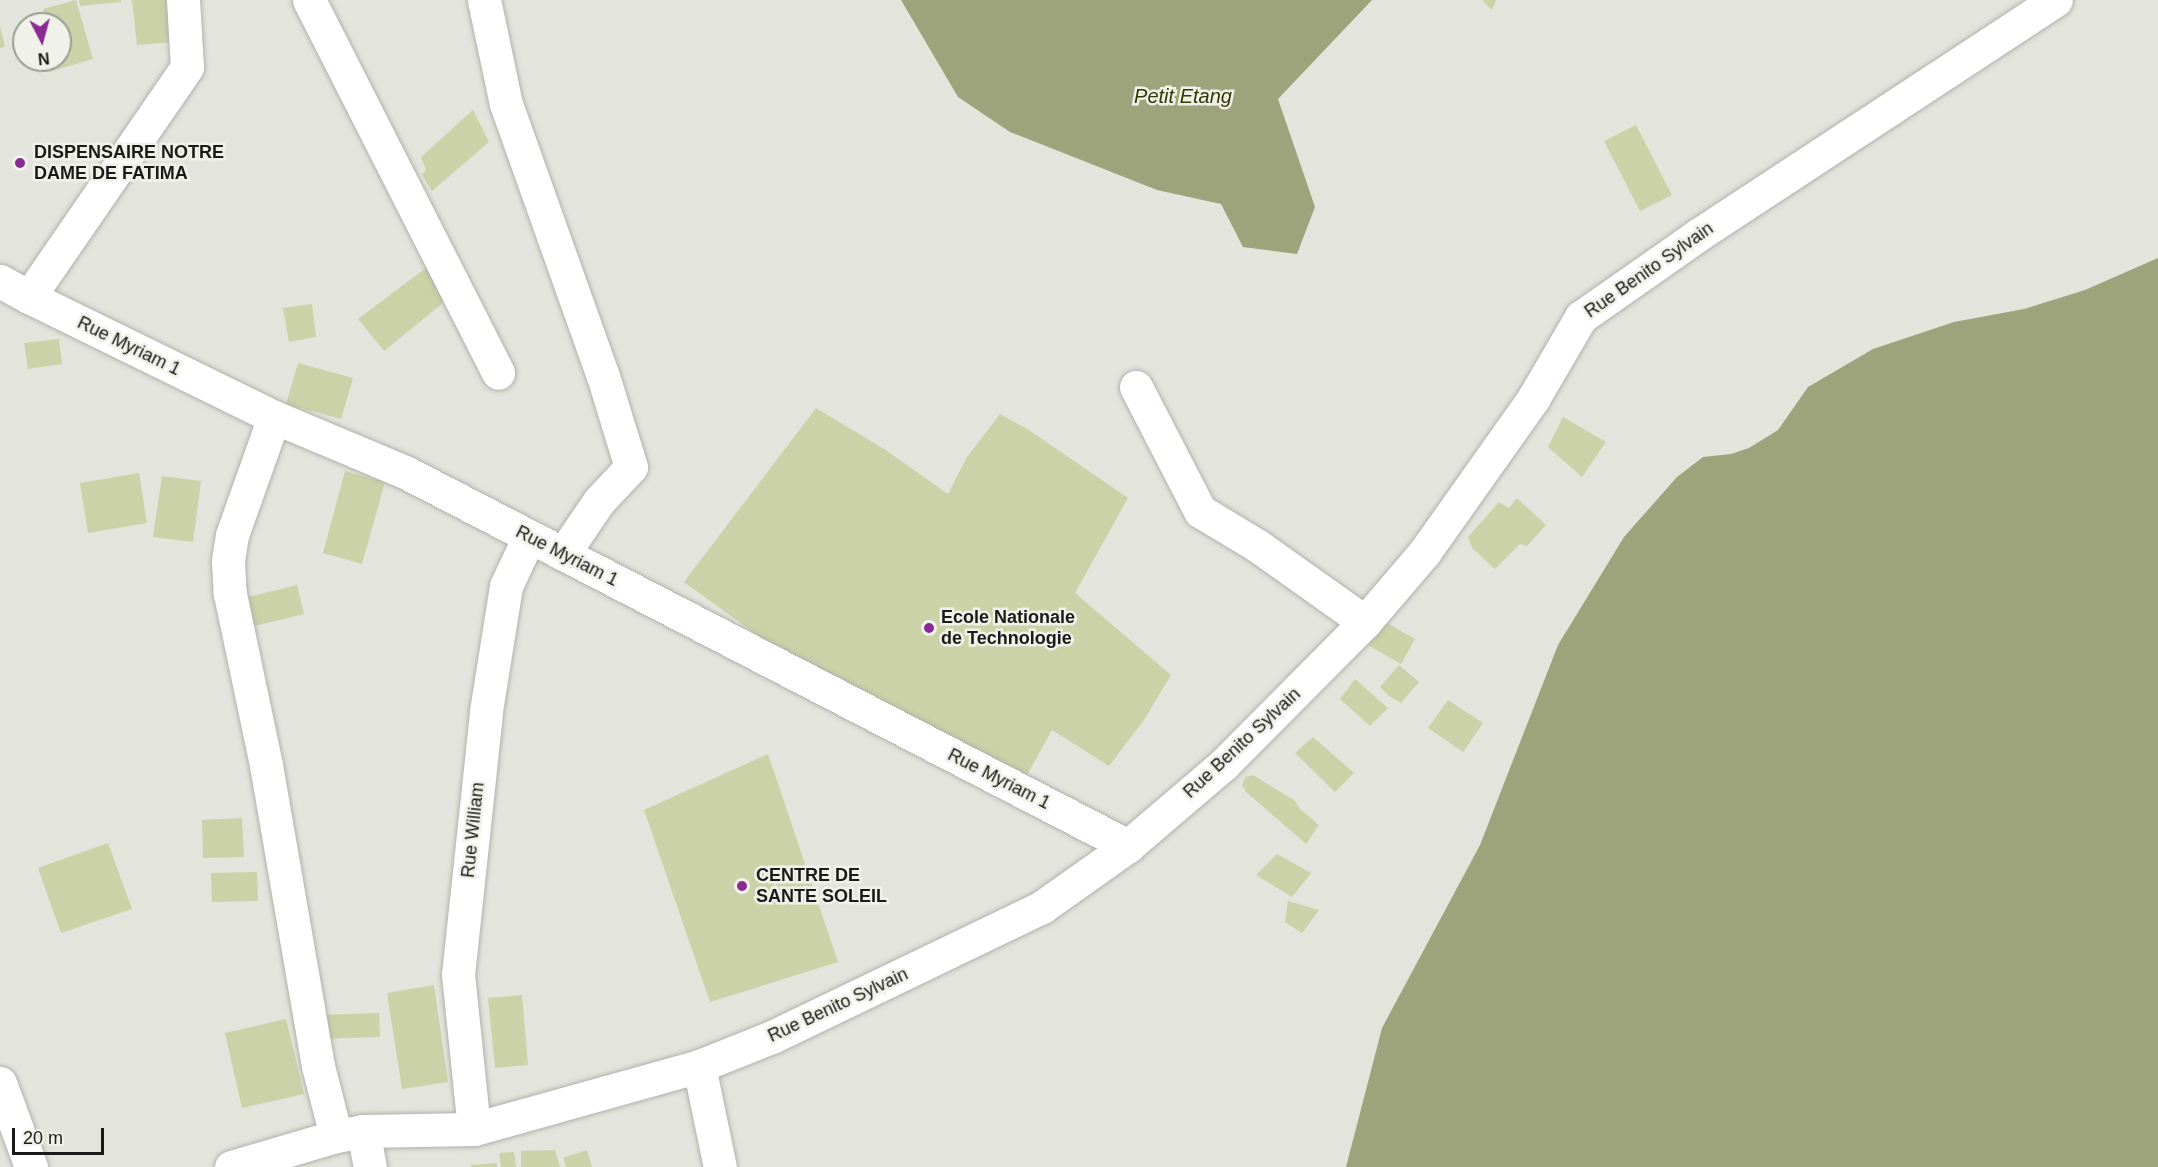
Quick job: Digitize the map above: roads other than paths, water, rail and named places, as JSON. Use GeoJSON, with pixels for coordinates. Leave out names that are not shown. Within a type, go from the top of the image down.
{"type":"FeatureCollection","features":[{"type":"Feature","properties":{"kind":"street"},"geometry":{"type":"LineString","coordinates":[[8,279],[187,67],[183,0]]}},
{"type":"Feature","properties":{"kind":"street"},"geometry":{"type":"LineString","coordinates":[[309,0],[498,373]]}},
{"type":"Feature","properties":{"kind":"street"},"geometry":{"type":"LineString","coordinates":[[484,0],[506,104],[603,376],[631,467],[599,501],[563,554]]}},
{"type":"Feature","properties":{"kind":"street","name":"Rue Benito Sylvain"},"geometry":{"type":"LineString","coordinates":[[231,1167],[349,1134],[474,1129],[699,1066],[804,1022],[1042,907],[1128,846],[1224,764],[1365,622],[1424,553],[1526,409],[1581,317],[1698,235],[2040,5]]}},
{"type":"Feature","properties":{"kind":"street","name":"Rue Myriam 1"},"geometry":{"type":"LineString","coordinates":[[8,279],[274,417],[407,473],[1128,846]]}},
{"type":"Feature","properties":{"kind":"street"},"geometry":{"type":"LineString","coordinates":[[1136,387],[1200,511],[1258,546],[1365,622]]}},
{"type":"Feature","properties":{"kind":"street"},"geometry":{"type":"LineString","coordinates":[[274,417],[232,535],[228,561],[230,594],[266,765],[318,1066],[349,1134],[370,1167]]}},
{"type":"Feature","properties":{"kind":"street","name":"Rue William"},"geometry":{"type":"LineString","coordinates":[[474,1129],[458,975],[486,711],[506,586],[529,537]]}},
{"type":"Feature","properties":{"kind":"street"},"geometry":{"type":"LineString","coordinates":[[699,1066],[720,1167]]}},
{"type":"Feature","properties":{"kind":"street"},"geometry":{"type":"LineString","coordinates":[[0,1083],[31,1167]]}},
{"type":"Feature","properties":{"kind":"water","name":"Petit Etang"},"geometry":{"type":"Polygon","coordinates":[[[901,0],[1372,0],[1278,99],[1315,207],[1297,254],[1243,247],[1221,204],[1157,190],[1010,132],[958,97],[901,0]]]}},
{"type":"Feature","properties":{"kind":"water"},"geometry":{"type":"Polygon","coordinates":[[[2158,258],[2158,1167],[1346,1167],[1382,1028],[1480,845],[1558,645],[1624,537],[1677,477],[1703,457],[1731,454],[1749,448],[1778,430],[1808,387],[1873,349],[1954,322],[2024,309],[2085,290],[2158,258]]]}},
{"type":"Feature","properties":{"kind":"place","name":"DISPENSAIRE NOTRE DAME DE FATIMA"},"geometry":{"type":"Point","coordinates":[20,163]}},
{"type":"Feature","properties":{"kind":"place","name":"Ecole Nationale de Technologie"},"geometry":{"type":"Point","coordinates":[929,628]}},
{"type":"Feature","properties":{"kind":"place","name":"CENTRE DE SANTE SOLEIL"},"geometry":{"type":"Point","coordinates":[742,886]}}]}
